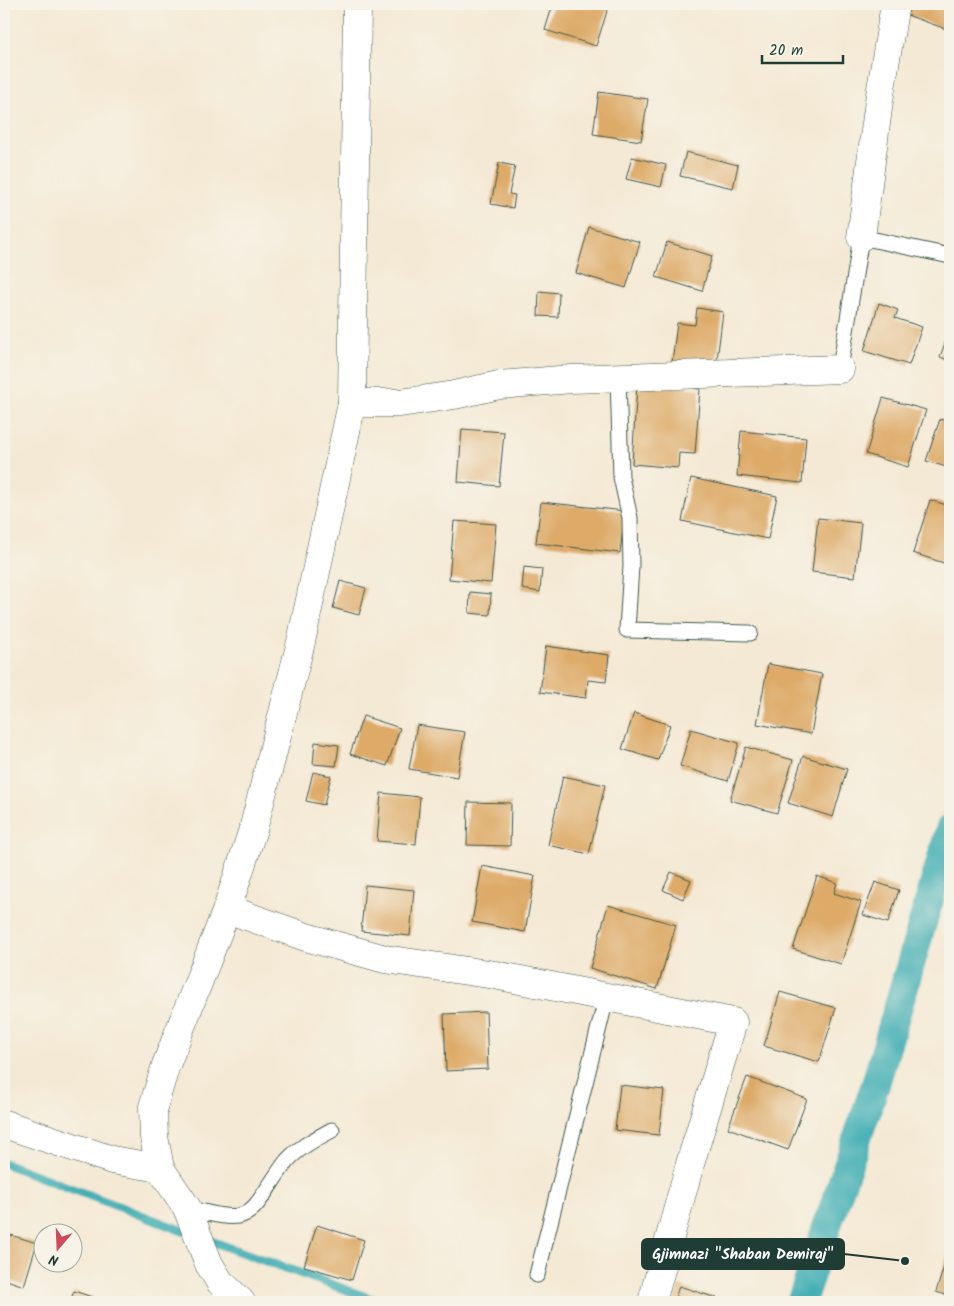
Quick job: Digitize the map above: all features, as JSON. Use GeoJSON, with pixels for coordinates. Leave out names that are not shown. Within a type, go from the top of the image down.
{"type":"FeatureCollection","features":[{"type":"Feature","properties":{"kind":"street"},"geometry":{"type":"LineString","coordinates":[[221,1286],[190,1214],[160,1168],[154,1137],[153,1107],[166,1066],[227,909],[254,826],[301,642],[352,403],[357,4]]}},
{"type":"Feature","properties":{"kind":"street"},"geometry":{"type":"LineString","coordinates":[[860,237],[895,4]]}},
{"type":"Feature","properties":{"kind":"street"},"geometry":{"type":"LineString","coordinates":[[352,403],[400,403],[454,395],[499,385],[840,369]]}},
{"type":"Feature","properties":{"kind":"street"},"geometry":{"type":"LineString","coordinates":[[227,909],[306,937],[386,959],[495,975],[606,999],[733,1022],[690,1164],[652,1302]]}},
{"type":"Feature","properties":{"kind":"street"},"geometry":{"type":"LineString","coordinates":[[4,1124],[112,1160],[160,1168]]}},
{"type":"Feature","properties":{"kind":"lane"},"geometry":{"type":"LineString","coordinates":[[840,369],[860,237],[950,256]]}},
{"type":"Feature","properties":{"kind":"lane"},"geometry":{"type":"LineString","coordinates":[[618,378],[621,477],[630,518],[631,566],[627,630],[750,633]]}},
{"type":"Feature","properties":{"kind":"lane"},"geometry":{"type":"LineString","coordinates":[[537,1275],[606,999]]}},
{"type":"Feature","properties":{"kind":"lane"},"geometry":{"type":"LineString","coordinates":[[190,1214],[227,1218],[244,1216],[257,1206],[284,1165],[306,1145],[332,1130]]}},
{"type":"Feature","properties":{"kind":"building"},"geometry":{"type":"Polygon","coordinates":[[[553,4],[596,4],[608,8],[596,46],[545,30],[553,4]]]}},
{"type":"Feature","properties":{"kind":"building"},"geometry":{"type":"Polygon","coordinates":[[[911,4],[950,4],[950,19],[946,29],[907,15],[911,4]]]}},
{"type":"Feature","properties":{"kind":"building"},"geometry":{"type":"Polygon","coordinates":[[[599,92],[648,99],[641,141],[593,134],[599,92]]]}},
{"type":"Feature","properties":{"kind":"building"},"geometry":{"type":"Polygon","coordinates":[[[686,152],[738,165],[733,188],[680,176],[686,152]]]}},
{"type":"Feature","properties":{"kind":"building"},"geometry":{"type":"Polygon","coordinates":[[[632,157],[666,165],[661,187],[626,179],[632,157]]]}},
{"type":"Feature","properties":{"kind":"building"},"geometry":{"type":"Polygon","coordinates":[[[499,163],[515,166],[509,194],[515,195],[513,208],[491,204],[499,163]]]}},
{"type":"Feature","properties":{"kind":"building"},"geometry":{"type":"Polygon","coordinates":[[[589,227],[640,242],[626,288],[576,273],[589,227]]]}},
{"type":"Feature","properties":{"kind":"building"},"geometry":{"type":"Polygon","coordinates":[[[667,242],[712,256],[702,291],[656,277],[667,242]]]}},
{"type":"Feature","properties":{"kind":"building"},"geometry":{"type":"Polygon","coordinates":[[[539,291],[559,293],[558,317],[538,316],[539,291]]]}},
{"type":"Feature","properties":{"kind":"building"},"geometry":{"type":"Polygon","coordinates":[[[879,303],[898,310],[895,318],[922,327],[909,365],[864,351],[879,303]]]}},
{"type":"Feature","properties":{"kind":"building"},"geometry":{"type":"Polygon","coordinates":[[[697,308],[723,312],[716,368],[672,363],[677,323],[695,325],[697,308]]]}},
{"type":"Feature","properties":{"kind":"building"},"geometry":{"type":"Polygon","coordinates":[[[950,329],[950,361],[940,357],[950,329]]]}},
{"type":"Feature","properties":{"kind":"building"},"geometry":{"type":"Polygon","coordinates":[[[637,384],[700,389],[695,454],[679,453],[678,468],[632,464],[637,384]]]}},
{"type":"Feature","properties":{"kind":"building"},"geometry":{"type":"Polygon","coordinates":[[[883,398],[926,410],[908,467],[866,454],[883,398]]]}},
{"type":"Feature","properties":{"kind":"building"},"geometry":{"type":"Polygon","coordinates":[[[940,419],[950,422],[950,468],[926,461],[940,419]]]}},
{"type":"Feature","properties":{"kind":"building"},"geometry":{"type":"Polygon","coordinates":[[[462,429],[504,432],[499,486],[458,482],[462,429]]]}},
{"type":"Feature","properties":{"kind":"building"},"geometry":{"type":"Polygon","coordinates":[[[741,431],[806,438],[802,483],[737,476],[741,431]]]}},
{"type":"Feature","properties":{"kind":"building"},"geometry":{"type":"Polygon","coordinates":[[[691,478],[777,496],[768,539],[682,521],[691,478]]]}},
{"type":"Feature","properties":{"kind":"building"},"geometry":{"type":"Polygon","coordinates":[[[930,500],[950,506],[950,565],[913,553],[930,500]]]}},
{"type":"Feature","properties":{"kind":"building"},"geometry":{"type":"Polygon","coordinates":[[[541,502],[625,511],[620,553],[536,543],[541,502]]]}},
{"type":"Feature","properties":{"kind":"building"},"geometry":{"type":"Polygon","coordinates":[[[818,518],[861,523],[855,577],[812,572],[818,518]]]}},
{"type":"Feature","properties":{"kind":"building"},"geometry":{"type":"Polygon","coordinates":[[[454,521],[496,524],[491,583],[449,579],[454,521]]]}},
{"type":"Feature","properties":{"kind":"building"},"geometry":{"type":"Polygon","coordinates":[[[524,567],[542,569],[540,592],[522,589],[524,567]]]}},
{"type":"Feature","properties":{"kind":"building"},"geometry":{"type":"Polygon","coordinates":[[[340,581],[366,588],[359,615],[333,608],[340,581]]]}},
{"type":"Feature","properties":{"kind":"building"},"geometry":{"type":"Polygon","coordinates":[[[470,592],[491,594],[490,615],[469,613],[470,592]]]}},
{"type":"Feature","properties":{"kind":"building"},"geometry":{"type":"Polygon","coordinates":[[[546,646],[609,655],[606,682],[588,680],[586,698],[540,692],[546,646]]]}},
{"type":"Feature","properties":{"kind":"building"},"geometry":{"type":"Polygon","coordinates":[[[768,664],[822,674],[811,734],[757,724],[768,664]]]}},
{"type":"Feature","properties":{"kind":"building"},"geometry":{"type":"Polygon","coordinates":[[[634,713],[670,725],[658,760],[622,749],[634,713]]]}},
{"type":"Feature","properties":{"kind":"building"},"geometry":{"type":"Polygon","coordinates":[[[363,716],[400,728],[387,766],[350,754],[363,716]]]}},
{"type":"Feature","properties":{"kind":"building"},"geometry":{"type":"Polygon","coordinates":[[[417,725],[465,732],[457,777],[409,769],[417,725]]]}},
{"type":"Feature","properties":{"kind":"building"},"geometry":{"type":"Polygon","coordinates":[[[691,729],[739,743],[728,781],[680,766],[691,729]]]}},
{"type":"Feature","properties":{"kind":"building"},"geometry":{"type":"Polygon","coordinates":[[[315,742],[339,745],[336,766],[313,764],[315,742]]]}},
{"type":"Feature","properties":{"kind":"building"},"geometry":{"type":"Polygon","coordinates":[[[746,747],[793,760],[777,813],[730,800],[746,747]]]}},
{"type":"Feature","properties":{"kind":"building"},"geometry":{"type":"Polygon","coordinates":[[[803,756],[847,769],[833,817],[788,803],[803,756]]]}},
{"type":"Feature","properties":{"kind":"building"},"geometry":{"type":"Polygon","coordinates":[[[313,772],[331,776],[324,805],[306,801],[313,772]]]}},
{"type":"Feature","properties":{"kind":"building"},"geometry":{"type":"Polygon","coordinates":[[[563,776],[605,785],[589,854],[548,845],[563,776]]]}},
{"type":"Feature","properties":{"kind":"building"},"geometry":{"type":"Polygon","coordinates":[[[381,793],[420,797],[416,844],[377,841],[381,793]]]}},
{"type":"Feature","properties":{"kind":"building"},"geometry":{"type":"Polygon","coordinates":[[[468,802],[511,803],[510,846],[467,845],[468,802]]]}},
{"type":"Feature","properties":{"kind":"building"},"geometry":{"type":"Polygon","coordinates":[[[482,866],[535,876],[525,932],[472,922],[482,866]]]}},
{"type":"Feature","properties":{"kind":"building"},"geometry":{"type":"Polygon","coordinates":[[[671,872],[691,880],[683,899],[663,890],[671,872]]]}},
{"type":"Feature","properties":{"kind":"building"},"geometry":{"type":"Polygon","coordinates":[[[817,876],[837,883],[834,893],[861,902],[841,964],[793,949],[817,876]]]}},
{"type":"Feature","properties":{"kind":"building"},"geometry":{"type":"Polygon","coordinates":[[[875,882],[899,890],[888,923],[863,915],[875,882]]]}},
{"type":"Feature","properties":{"kind":"building"},"geometry":{"type":"Polygon","coordinates":[[[365,885],[414,890],[410,936],[361,931],[365,885]]]}},
{"type":"Feature","properties":{"kind":"building"},"geometry":{"type":"Polygon","coordinates":[[[608,905],[676,925],[657,989],[590,968],[608,905]]]}},
{"type":"Feature","properties":{"kind":"building"},"geometry":{"type":"Polygon","coordinates":[[[780,992],[836,1008],[819,1062],[764,1046],[780,992]]]}},
{"type":"Feature","properties":{"kind":"building"},"geometry":{"type":"Polygon","coordinates":[[[486,1012],[488,1069],[446,1071],[444,1014],[486,1012]]]}},
{"type":"Feature","properties":{"kind":"building"},"geometry":{"type":"Polygon","coordinates":[[[747,1077],[807,1099],[788,1150],[728,1128],[747,1077]]]}},
{"type":"Feature","properties":{"kind":"building"},"geometry":{"type":"Polygon","coordinates":[[[620,1085],[664,1090],[659,1135],[615,1130],[620,1085]]]}},
{"type":"Feature","properties":{"kind":"building"},"geometry":{"type":"Polygon","coordinates":[[[317,1225],[364,1240],[352,1280],[304,1266],[317,1225]]]}},
{"type":"Feature","properties":{"kind":"building"},"geometry":{"type":"Polygon","coordinates":[[[4,1233],[32,1241],[32,1260],[24,1286],[4,1279],[4,1233]]]}},
{"type":"Feature","properties":{"kind":"building"},"geometry":{"type":"Polygon","coordinates":[[[950,1247],[950,1296],[936,1292],[950,1247]]]}},
{"type":"Feature","properties":{"kind":"building"},"geometry":{"type":"Polygon","coordinates":[[[679,1286],[729,1302],[674,1302],[679,1286]]]}},
{"type":"Feature","properties":{"kind":"building"},"geometry":{"type":"Polygon","coordinates":[[[74,1291],[107,1302],[70,1302],[74,1291]]]}},
{"type":"Feature","properties":{"kind":"waterway"},"geometry":{"type":"LineString","coordinates":[[801,1302],[875,1086],[950,829]]}},
{"type":"Feature","properties":{"kind":"waterway"},"geometry":{"type":"LineString","coordinates":[[4,1163],[191,1234]]}},
{"type":"Feature","properties":{"kind":"waterway"},"geometry":{"type":"LineString","coordinates":[[205,1239],[380,1302]]}},
{"type":"Feature","properties":{"kind":"place","name":"Gjimnazi \"Shaban Demiraj\""},"geometry":{"type":"Point","coordinates":[905,1261]}}]}
